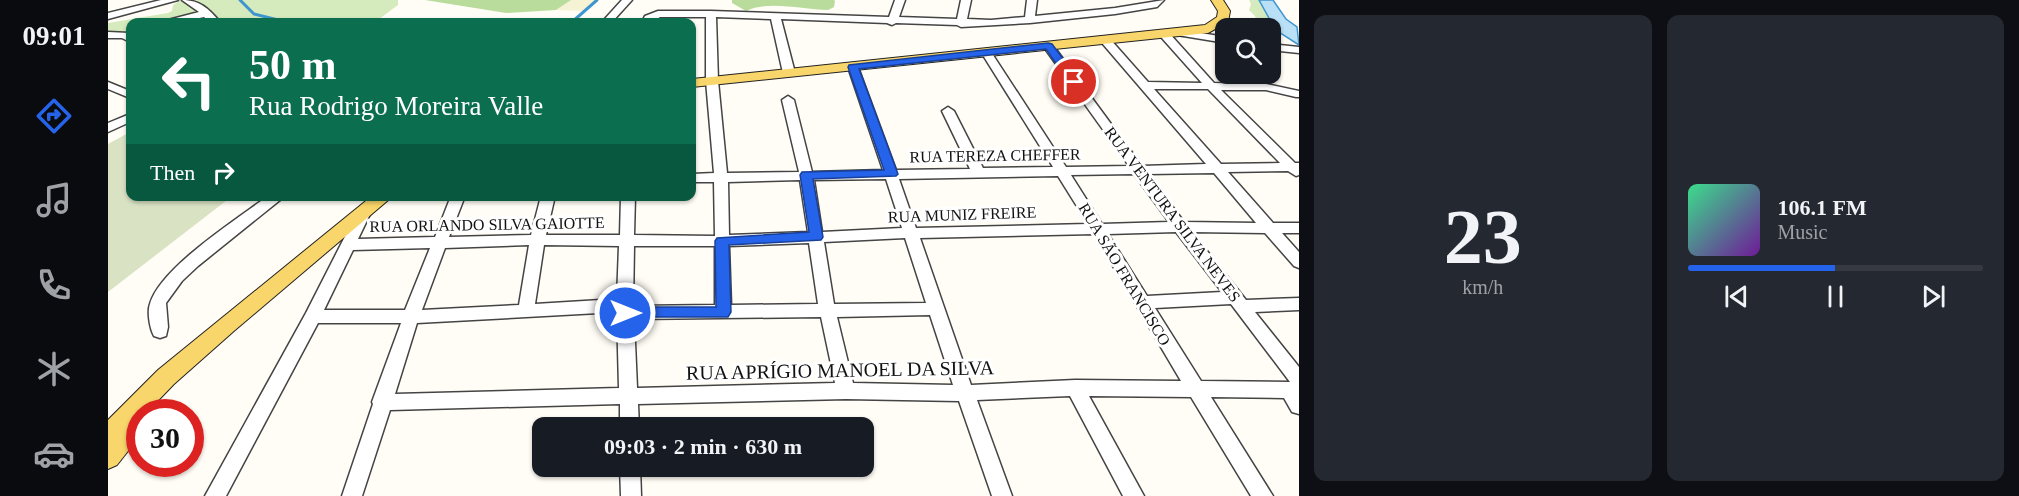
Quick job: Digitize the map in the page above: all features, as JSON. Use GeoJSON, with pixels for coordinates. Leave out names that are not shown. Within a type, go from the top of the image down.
{"type":"FeatureCollection","features":[{"type":"Feature","properties":{"kind":"main road"},"geometry":{"type":"LineString","coordinates":[[696,83],[1208,29],[1218,25],[1223,19],[1224,11],[1216,0]]}},
{"type":"Feature","properties":{"kind":"main road"},"geometry":{"type":"LineString","coordinates":[[108,437],[159,384],[377,201]]}},
{"type":"Feature","properties":{"kind":"main road"},"geometry":{"type":"LineString","coordinates":[[155,399],[195,353]]}},
{"type":"Feature","properties":{"kind":"main road"},"geometry":{"type":"LineString","coordinates":[[108,457],[126,434]]}},
{"type":"Feature","properties":{"kind":"street"},"geometry":{"type":"LineString","coordinates":[[134,9],[148,0]]}},
{"type":"Feature","properties":{"kind":"street"},"geometry":{"type":"LineString","coordinates":[[108,16],[173,0]]}},
{"type":"Feature","properties":{"kind":"street"},"geometry":{"type":"LineString","coordinates":[[187,0],[211,18]]}},
{"type":"Feature","properties":{"kind":"street"},"geometry":{"type":"LineString","coordinates":[[611,18],[627,0]]}},
{"type":"Feature","properties":{"kind":"street"},"geometry":{"type":"LineString","coordinates":[[892,22],[900,0]]}},
{"type":"Feature","properties":{"kind":"street"},"geometry":{"type":"LineString","coordinates":[[961,24],[966,0]]}},
{"type":"Feature","properties":{"kind":"street"},"geometry":{"type":"LineString","coordinates":[[1030,20],[1032,0]]}},
{"type":"Feature","properties":{"kind":"street"},"geometry":{"type":"LineString","coordinates":[[1099,0],[1100,13]]}},
{"type":"Feature","properties":{"kind":"street"},"geometry":{"type":"LineString","coordinates":[[649,18],[658,14],[711,14],[961,24],[1100,13],[1114,5],[1154,5],[1159,0]]}},
{"type":"Feature","properties":{"kind":"street"},"geometry":{"type":"LineString","coordinates":[[187,18],[206,13]]}},
{"type":"Feature","properties":{"kind":"street"},"geometry":{"type":"LineString","coordinates":[[711,14],[712,81],[721,177],[723,312]]}},
{"type":"Feature","properties":{"kind":"street"},"geometry":{"type":"LineString","coordinates":[[776,17],[789,73]]}},
{"type":"Feature","properties":{"kind":"street"},"geometry":{"type":"LineString","coordinates":[[1181,33],[1215,38]]}},
{"type":"Feature","properties":{"kind":"street"},"geometry":{"type":"LineString","coordinates":[[108,34],[126,36]]}},
{"type":"Feature","properties":{"kind":"street"},"geometry":{"type":"LineString","coordinates":[[1165,35],[1211,86],[1296,170]]}},
{"type":"Feature","properties":{"kind":"street"},"geometry":{"type":"LineString","coordinates":[[1106,41],[1299,262]]}},
{"type":"Feature","properties":{"kind":"street","name":"RUA VENTURA SILVA NEVES"},"geometry":{"type":"LineString","coordinates":[[1048,46],[1180,227],[1240,302],[1297,391]]}},
{"type":"Feature","properties":{"kind":"street","name":"RUA SÃO FRANCISCO"},"geometry":{"type":"LineString","coordinates":[[986,52],[1064,171],[1195,390],[1263,496]]}},
{"type":"Feature","properties":{"kind":"street"},"geometry":{"type":"LineString","coordinates":[[853,67],[892,174],[964,393],[1002,496]]}},
{"type":"Feature","properties":{"kind":"street"},"geometry":{"type":"LineString","coordinates":[[108,85],[126,93]]}},
{"type":"Feature","properties":{"kind":"street"},"geometry":{"type":"LineString","coordinates":[[1144,86],[1266,87],[1296,94]]}},
{"type":"Feature","properties":{"kind":"street"},"geometry":{"type":"LineString","coordinates":[[788,100],[806,175],[827,309],[846,391]]}},
{"type":"Feature","properties":{"kind":"street"},"geometry":{"type":"LineString","coordinates":[[948,111],[978,172]]}},
{"type":"Feature","properties":{"kind":"street"},"geometry":{"type":"LineString","coordinates":[[108,128],[126,120]]}},
{"type":"Feature","properties":{"kind":"street","name":"RUA TEREZA CHEFFER"},"geometry":{"type":"LineString","coordinates":[[696,178],[978,172],[1296,170]]}},
{"type":"Feature","properties":{"kind":"street"},"geometry":{"type":"LineString","coordinates":[[160,331],[157,306],[171,284],[191,263],[272,201]]}},
{"type":"Feature","properties":{"kind":"street"},"geometry":{"type":"LineString","coordinates":[[352,496],[381,402],[411,317],[456,201]]}},
{"type":"Feature","properties":{"kind":"street"},"geometry":{"type":"LineString","coordinates":[[526,310],[537,240],[547,201]]}},
{"type":"Feature","properties":{"kind":"street"},"geometry":{"type":"LineString","coordinates":[[628,201],[625,309],[630,417]]}},
{"type":"Feature","properties":{"kind":"street"},"geometry":{"type":"LineString","coordinates":[[214,496],[313,316],[365,210]]}},
{"type":"Feature","properties":{"kind":"street","name":"RUA MUNIZ FREIRE"},"geometry":{"type":"LineString","coordinates":[[626,239],[722,241],[911,233],[1180,227],[1299,228]]}},
{"type":"Feature","properties":{"kind":"street","name":"RUA ORLANDO SILVA GAIOTTE"},"geometry":{"type":"LineString","coordinates":[[348,245],[442,241],[626,239]]}},
{"type":"Feature","properties":{"kind":"street"},"geometry":{"type":"LineString","coordinates":[[1142,302],[1299,304]]}},
{"type":"Feature","properties":{"kind":"street"},"geometry":{"type":"LineString","coordinates":[[313,316],[411,317],[526,310],[625,309],[723,312],[935,309]]}},
{"type":"Feature","properties":{"kind":"street"},"geometry":{"type":"LineString","coordinates":[[1075,388],[1134,496]]}},
{"type":"Feature","properties":{"kind":"street","name":"RUA APRÍGIO MANOEL DA SILVA"},"geometry":{"type":"LineString","coordinates":[[381,402],[846,391],[964,393],[1075,388],[1297,391]]}},
{"type":"Feature","properties":{"kind":"street"},"geometry":{"type":"LineString","coordinates":[[630,477],[631,496]]}},
{"type":"Feature","properties":{"kind":"shaded area"},"geometry":{"type":"Polygon","coordinates":[[[571,0],[597,0],[586,11],[556,10],[571,0]]]}},
{"type":"Feature","properties":{"kind":"green space"},"geometry":{"type":"Polygon","coordinates":[[[181,0],[398,0],[398,5],[380,18],[138,18],[168,13],[172,11],[173,5],[181,0]]]}},
{"type":"Feature","properties":{"kind":"green space"},"geometry":{"type":"Polygon","coordinates":[[[425,0],[571,0],[556,10],[506,13],[425,0]]]}},
{"type":"Feature","properties":{"kind":"green space"},"geometry":{"type":"Polygon","coordinates":[[[732,0],[835,1],[834,7],[828,10],[765,6],[746,11],[732,3],[732,0]]]}},
{"type":"Feature","properties":{"kind":"green space"},"geometry":{"type":"Polygon","coordinates":[[[1249,0],[1259,0],[1269,18],[1256,18],[1249,10],[1251,4],[1249,0]]]}},
{"type":"Feature","properties":{"kind":"green space"},"geometry":{"type":"Polygon","coordinates":[[[126,20],[126,36],[108,31],[108,23],[126,20]]]}},
{"type":"Feature","properties":{"kind":"green space"},"geometry":{"type":"Polygon","coordinates":[[[126,134],[126,201],[226,201],[108,292],[108,144],[126,134]]]}},
{"type":"Feature","properties":{"kind":"water"},"geometry":{"type":"Polygon","coordinates":[[[1259,0],[1273,0],[1286,19],[1297,27],[1299,45],[1281,33],[1281,18],[1269,18],[1259,0]]]}},
{"type":"Feature","properties":{"kind":"waterway"},"geometry":{"type":"LineString","coordinates":[[240,0],[254,14],[270,18]]}},
{"type":"Feature","properties":{"kind":"waterway"},"geometry":{"type":"LineString","coordinates":[[577,18],[597,0]]}},
{"type":"Feature","properties":{"kind":"route"},"geometry":{"type":"LineString","coordinates":[[625,313],[723,312],[722,241],[816,237],[806,175],[892,174],[853,67],[1048,46],[1074,82]]}}]}
